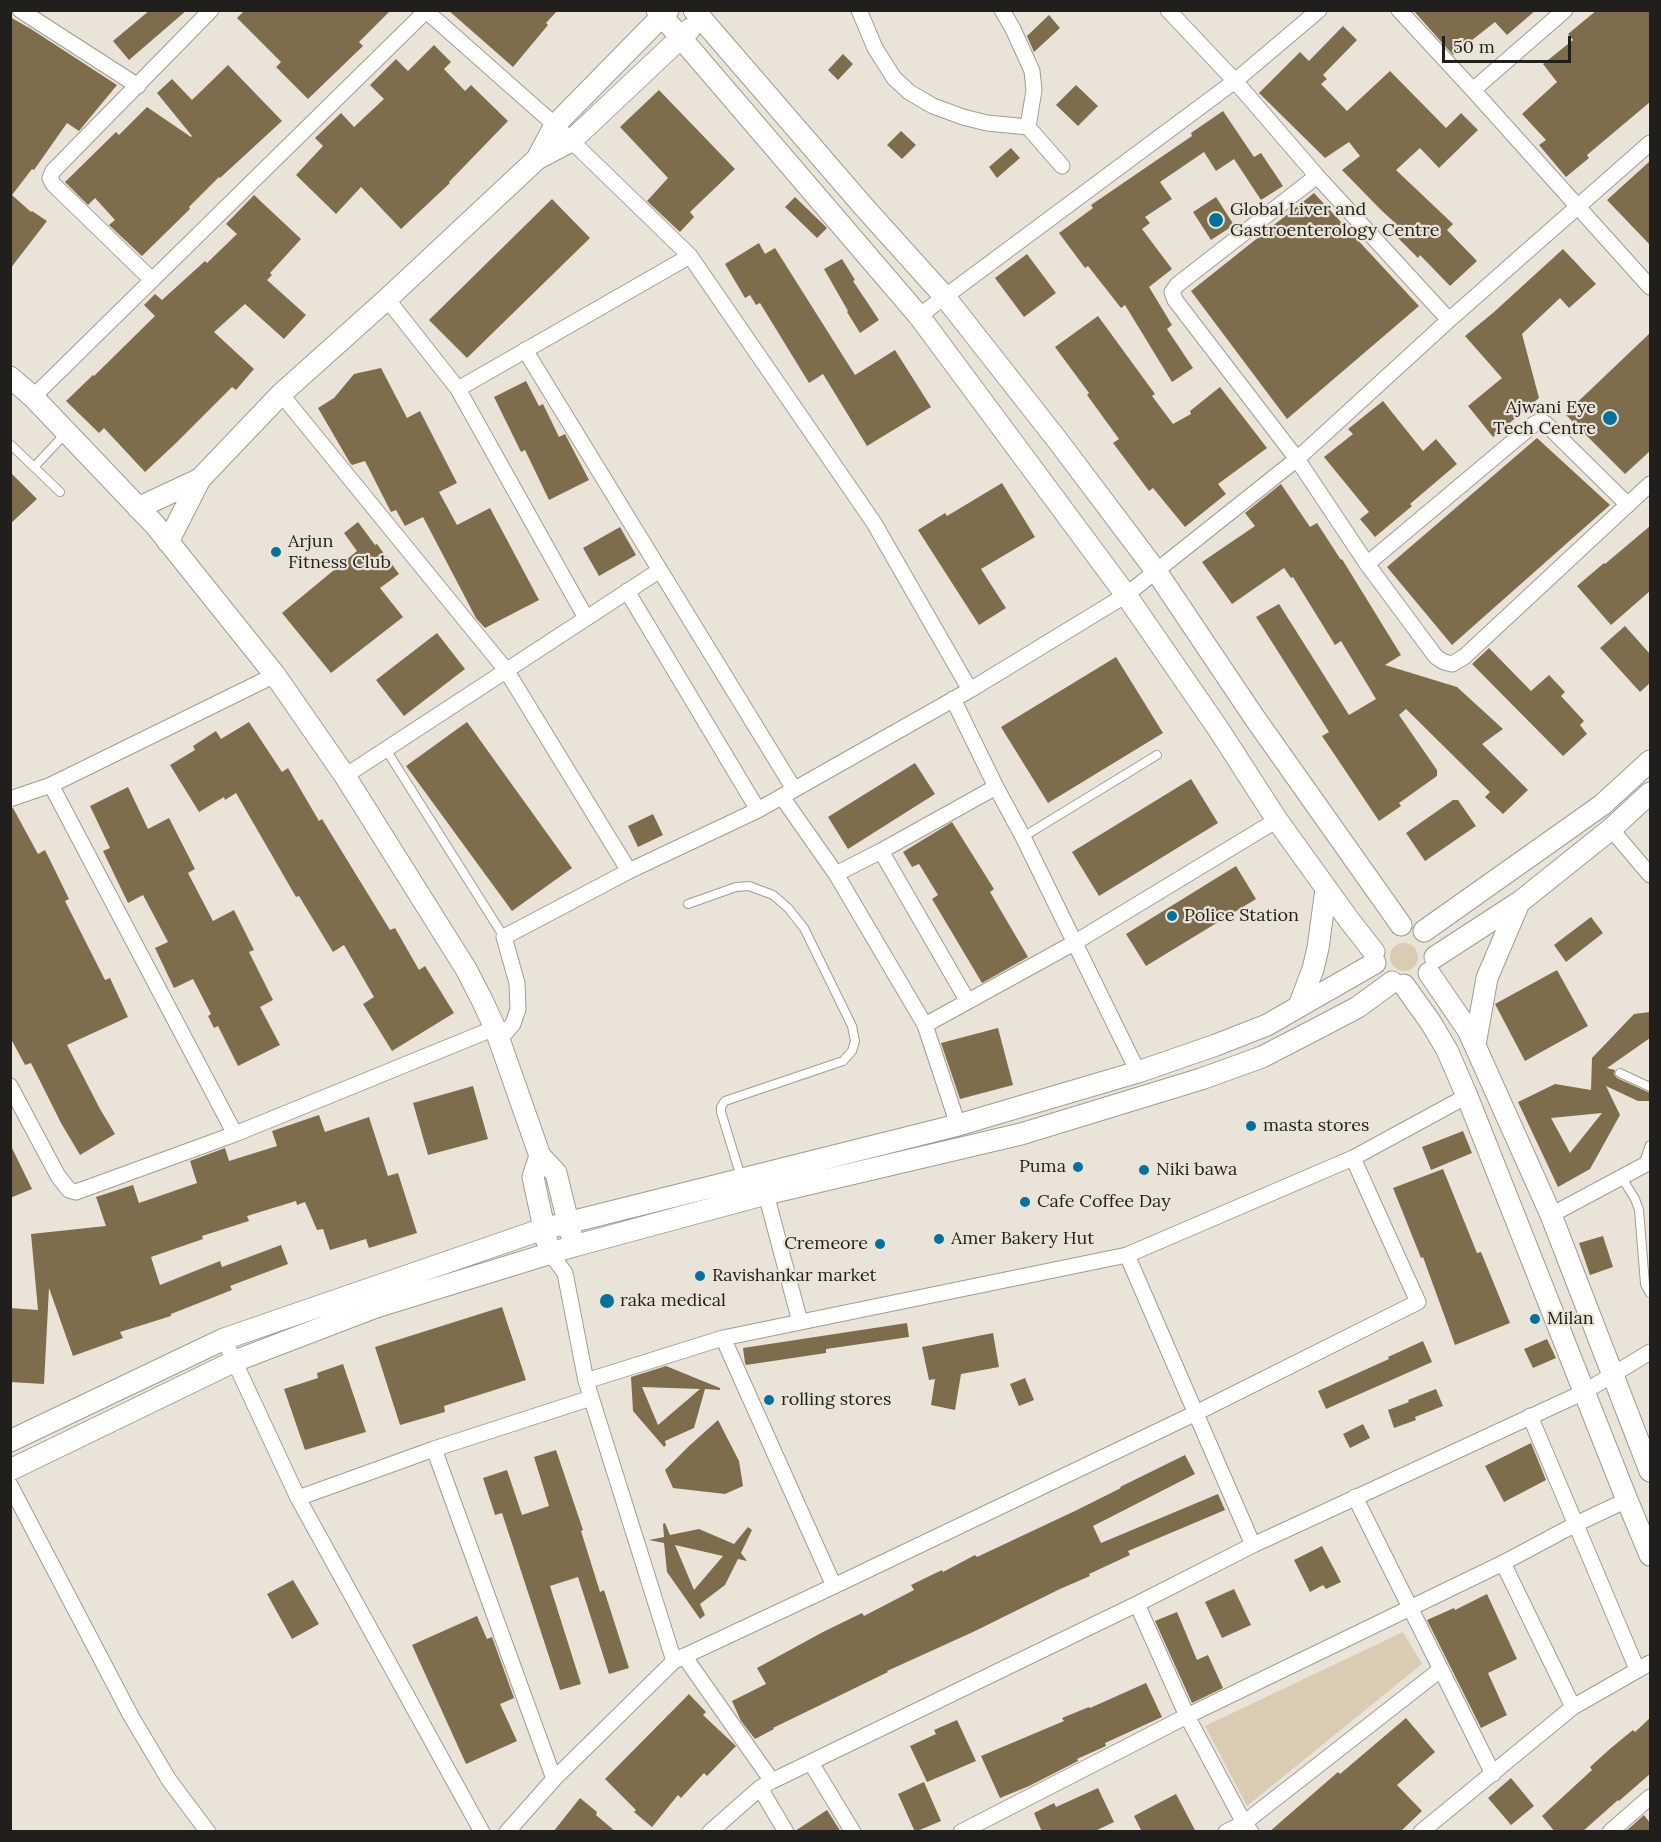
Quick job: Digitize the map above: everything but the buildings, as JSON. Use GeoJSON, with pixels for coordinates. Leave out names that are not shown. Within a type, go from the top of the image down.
{"type":"FeatureCollection","features":[{"type":"Feature","properties":{"kind":"main road"},"geometry":{"type":"LineString","coordinates":[[537,159],[555,125],[662,13],[681,39],[919,316],[1126,595],[1219,730],[1277,820],[1375,957],[1381,974],[1398,984],[1431,1023],[1447,1050],[1650,1555]]}},
{"type":"Feature","properties":{"kind":"main road"},"geometry":{"type":"LineString","coordinates":[[168,542],[200,479],[281,394],[537,159],[571,141],[681,39],[700,13],[864,207],[945,297],[1058,441],[1156,571],[1254,717],[1401,925]]}},
{"type":"Feature","properties":{"kind":"main road"},"geometry":{"type":"LineString","coordinates":[[10,377],[33,397],[168,542],[275,675],[345,776],[466,969],[497,1034],[540,1156],[556,1173],[574,1246]]}},
{"type":"Feature","properties":{"kind":"main road"},"geometry":{"type":"LineString","coordinates":[[138,508],[200,479]]}},
{"type":"Feature","properties":{"kind":"main road"},"geometry":{"type":"LineString","coordinates":[[1424,931],[1602,805],[1650,761]]}},
{"type":"Feature","properties":{"kind":"main road"},"geometry":{"type":"LineString","coordinates":[[10,1470],[235,1361],[376,1307],[574,1246],[766,1194],[1021,1134],[1201,1079],[1262,1057],[1398,984],[1418,982],[1432,965],[1519,903],[1611,829],[1650,794]]}},
{"type":"Feature","properties":{"kind":"main road"},"geometry":{"type":"LineString","coordinates":[[1299,1006],[1318,948],[1326,889]]}},
{"type":"Feature","properties":{"kind":"main road"},"geometry":{"type":"LineString","coordinates":[[1475,1045],[1487,978],[1519,903]]}},
{"type":"Feature","properties":{"kind":"main road"},"geometry":{"type":"LineString","coordinates":[[10,1441],[224,1339],[543,1229],[958,1125],[1216,1046],[1257,1029],[1299,1006],[1375,957],[1378,939],[1388,929],[1401,925],[1413,926],[1424,931],[1434,949],[1432,965],[1475,1045],[1551,1215],[1650,1471]]}},
{"type":"Feature","properties":{"kind":"main road"},"geometry":{"type":"LineString","coordinates":[[540,1156],[532,1177],[550,1253]]}},
{"type":"Feature","properties":{"kind":"street"},"geometry":{"type":"LineString","coordinates":[[20,10],[138,86]]}},
{"type":"Feature","properties":{"kind":"street"},"geometry":{"type":"LineString","coordinates":[[152,280],[52,184],[50,178],[53,171],[211,10]]}},
{"type":"Feature","properties":{"kind":"street"},"geometry":{"type":"LineString","coordinates":[[859,10],[875,48],[894,78],[909,92],[933,106],[963,117],[987,123],[1028,127],[1062,166]]}},
{"type":"Feature","properties":{"kind":"street"},"geometry":{"type":"LineString","coordinates":[[1002,10],[1032,71],[1034,90],[1028,127]]}},
{"type":"Feature","properties":{"kind":"street"},"geometry":{"type":"LineString","coordinates":[[1168,10],[1236,81],[1317,176],[1449,320]]}},
{"type":"Feature","properties":{"kind":"street"},"geometry":{"type":"LineString","coordinates":[[919,316],[1236,81],[1319,10]]}},
{"type":"Feature","properties":{"kind":"street"},"geometry":{"type":"LineString","coordinates":[[1399,10],[1650,287]]}},
{"type":"Feature","properties":{"kind":"street"},"geometry":{"type":"LineString","coordinates":[[1473,90],[1565,10]]}},
{"type":"Feature","properties":{"kind":"street"},"geometry":{"type":"LineString","coordinates":[[33,397],[426,11],[555,125],[690,256],[874,523],[970,690]]}},
{"type":"Feature","properties":{"kind":"street"},"geometry":{"type":"LineString","coordinates":[[10,1086],[57,1176],[69,1190],[76,1192],[497,1034],[513,1024],[518,1009],[517,983],[504,937],[629,871],[758,810],[970,690],[1126,595],[1297,459],[1449,320],[1650,143]]}},
{"type":"Feature","properties":{"kind":"street"},"geometry":{"type":"LineString","coordinates":[[1317,176],[1177,285],[1172,292],[1175,300],[1297,459],[1366,564],[1436,657],[1452,664],[1464,657],[1650,484]]}},
{"type":"Feature","properties":{"kind":"street"},"geometry":{"type":"LineString","coordinates":[[458,389],[690,256]]}},
{"type":"Feature","properties":{"kind":"street"},"geometry":{"type":"LineString","coordinates":[[387,299],[458,389],[586,618]]}},
{"type":"Feature","properties":{"kind":"street"},"geometry":{"type":"LineString","coordinates":[[525,350],[660,570],[925,1025],[958,1125]]}},
{"type":"Feature","properties":{"kind":"street"},"geometry":{"type":"LineString","coordinates":[[281,394],[506,670],[629,871]]}},
{"type":"Feature","properties":{"kind":"street"},"geometry":{"type":"LineString","coordinates":[[1366,564],[1534,424],[1541,421],[1628,506]]}},
{"type":"Feature","properties":{"kind":"street"},"geometry":{"type":"LineString","coordinates":[[345,776],[660,570]]}},
{"type":"Feature","properties":{"kind":"street"},"geometry":{"type":"LineString","coordinates":[[627,591],[758,810]]}},
{"type":"Feature","properties":{"kind":"street"},"geometry":{"type":"LineString","coordinates":[[10,800],[51,785],[275,675]]}},
{"type":"Feature","properties":{"kind":"street"},"geometry":{"type":"LineString","coordinates":[[953,699],[1137,1072]]}},
{"type":"Feature","properties":{"kind":"street"},"geometry":{"type":"LineString","coordinates":[[51,785],[235,1134]]}},
{"type":"Feature","properties":{"kind":"street"},"geometry":{"type":"LineString","coordinates":[[836,874],[996,787]]}},
{"type":"Feature","properties":{"kind":"street"},"geometry":{"type":"LineString","coordinates":[[925,1025],[1074,943],[1277,820]]}},
{"type":"Feature","properties":{"kind":"street"},"geometry":{"type":"LineString","coordinates":[[1611,829],[1650,875]]}},
{"type":"Feature","properties":{"kind":"street"},"geometry":{"type":"LineString","coordinates":[[881,851],[967,1000]]}},
{"type":"Feature","properties":{"kind":"street"},"geometry":{"type":"LineString","coordinates":[[586,1381],[723,1338],[1126,1255],[1353,1158],[1467,1096]]}},
{"type":"Feature","properties":{"kind":"street"},"geometry":{"type":"LineString","coordinates":[[507,1832],[554,1779],[679,1659],[1196,1413],[1418,1302],[1353,1158]]}},
{"type":"Feature","properties":{"kind":"street"},"geometry":{"type":"LineString","coordinates":[[1551,1215],[1647,1165]]}},
{"type":"Feature","properties":{"kind":"street"},"geometry":{"type":"LineString","coordinates":[[766,1194],[800,1322]]}},
{"type":"Feature","properties":{"kind":"street"},"geometry":{"type":"LineString","coordinates":[[565,1273],[574,1246]]}},
{"type":"Feature","properties":{"kind":"street"},"geometry":{"type":"LineString","coordinates":[[550,1253],[565,1273],[591,1398],[679,1659],[766,1785],[786,1832]]}},
{"type":"Feature","properties":{"kind":"street"},"geometry":{"type":"LineString","coordinates":[[1126,1255],[1253,1545]]}},
{"type":"Feature","properties":{"kind":"street"},"geometry":{"type":"LineString","coordinates":[[723,1338],[834,1586]]}},
{"type":"Feature","properties":{"kind":"street"},"geometry":{"type":"LineString","coordinates":[[224,1339],[298,1498],[482,1832]]}},
{"type":"Feature","properties":{"kind":"street"},"geometry":{"type":"LineString","coordinates":[[710,1832],[766,1785],[1253,1545],[1584,1392],[1650,1352]]}},
{"type":"Feature","properties":{"kind":"street"},"geometry":{"type":"LineString","coordinates":[[298,1498],[434,1449],[591,1398]]}},
{"type":"Feature","properties":{"kind":"street"},"geometry":{"type":"LineString","coordinates":[[1421,1832],[1573,1707],[1644,1666],[1576,1524],[1530,1416]]}},
{"type":"Feature","properties":{"kind":"street"},"geometry":{"type":"LineString","coordinates":[[434,1449],[554,1779]]}},
{"type":"Feature","properties":{"kind":"street"},"geometry":{"type":"LineString","coordinates":[[10,1485],[132,1716],[169,1780],[208,1832]]}},
{"type":"Feature","properties":{"kind":"street"},"geometry":{"type":"LineString","coordinates":[[1355,1497],[1493,1774]]}},
{"type":"Feature","properties":{"kind":"street"},"geometry":{"type":"LineString","coordinates":[[967,1830],[1187,1716],[1503,1563],[1627,1500]]}},
{"type":"Feature","properties":{"kind":"street"},"geometry":{"type":"LineString","coordinates":[[1503,1563],[1573,1707]]}},
{"type":"Feature","properties":{"kind":"street"},"geometry":{"type":"LineString","coordinates":[[1137,1604],[1187,1716],[1247,1827]]}},
{"type":"Feature","properties":{"kind":"street"},"geometry":{"type":"LineString","coordinates":[[1226,1832],[1247,1827],[1440,1670]]}},
{"type":"Feature","properties":{"kind":"street"},"geometry":{"type":"LineString","coordinates":[[811,1763],[853,1832]]}},
{"type":"Feature","properties":{"kind":"street"},"geometry":{"type":"LineString","coordinates":[[1610,1832],[1650,1797]]}},
{"type":"Feature","properties":{"kind":"lane"},"geometry":{"type":"LineString","coordinates":[[34,467],[66,433]]}},
{"type":"Feature","properties":{"kind":"lane"},"geometry":{"type":"LineString","coordinates":[[10,444],[60,492]]}},
{"type":"Feature","properties":{"kind":"lane"},"geometry":{"type":"LineString","coordinates":[[385,748],[504,937]]}},
{"type":"Feature","properties":{"kind":"lane"},"geometry":{"type":"LineString","coordinates":[[1023,837],[1157,755]]}},
{"type":"Feature","properties":{"kind":"lane"},"geometry":{"type":"LineString","coordinates":[[688,904],[736,887],[749,886],[773,895],[788,908],[804,928],[852,1026],[855,1041],[852,1052],[843,1062],[725,1101],[721,1112],[742,1179]]}},
{"type":"Feature","properties":{"kind":"lane"},"geometry":{"type":"LineString","coordinates":[[1620,1073],[1650,1088]]}},
{"type":"Feature","properties":{"kind":"lane"},"geometry":{"type":"LineString","coordinates":[[1647,1165],[1650,1145]]}},
{"type":"Feature","properties":{"kind":"lane"},"geometry":{"type":"LineString","coordinates":[[1622,1178],[1635,1198],[1639,1210],[1645,1284],[1650,1293]]}},
{"type":"Feature","properties":{"kind":"shaded area"},"geometry":{"type":"Polygon","coordinates":[[[1404,943],[1414,947],[1418,957],[1414,967],[1404,971],[1394,967],[1390,957],[1394,947],[1404,943]]]}},
{"type":"Feature","properties":{"kind":"shaded area"},"geometry":{"type":"Polygon","coordinates":[[[1403,1632],[1422,1664],[1247,1806],[1205,1726],[1403,1632]]]}},
{"type":"Feature","properties":{"kind":"place","name":"Global Liver and Gastroenterology Centre"},"geometry":{"type":"Point","coordinates":[1216,220]}},
{"type":"Feature","properties":{"kind":"place","name":"Ajwani Eye Tech Centre"},"geometry":{"type":"Point","coordinates":[1610,418]}},
{"type":"Feature","properties":{"kind":"place","name":"Arjun Fitness Club"},"geometry":{"type":"Point","coordinates":[276,552]}},
{"type":"Feature","properties":{"kind":"place","name":"Police Station"},"geometry":{"type":"Point","coordinates":[1172,916]}},
{"type":"Feature","properties":{"kind":"place","name":"masta stores"},"geometry":{"type":"Point","coordinates":[1251,1126]}},
{"type":"Feature","properties":{"kind":"place","name":"Puma"},"geometry":{"type":"Point","coordinates":[1078,1167]}},
{"type":"Feature","properties":{"kind":"place","name":"Niki bawa"},"geometry":{"type":"Point","coordinates":[1144,1170]}},
{"type":"Feature","properties":{"kind":"place","name":"Cafe Coffee Day"},"geometry":{"type":"Point","coordinates":[1025,1202]}},
{"type":"Feature","properties":{"kind":"place","name":"Amer Bakery Hut"},"geometry":{"type":"Point","coordinates":[939,1239]}},
{"type":"Feature","properties":{"kind":"place","name":"Cremeore"},"geometry":{"type":"Point","coordinates":[880,1244]}},
{"type":"Feature","properties":{"kind":"place","name":"Ravishankar market"},"geometry":{"type":"Point","coordinates":[700,1276]}},
{"type":"Feature","properties":{"kind":"place","name":"raka medical"},"geometry":{"type":"Point","coordinates":[607,1301]}},
{"type":"Feature","properties":{"kind":"place","name":"Milan"},"geometry":{"type":"Point","coordinates":[1535,1319]}},
{"type":"Feature","properties":{"kind":"place","name":"rolling stores"},"geometry":{"type":"Point","coordinates":[769,1400]}}]}
